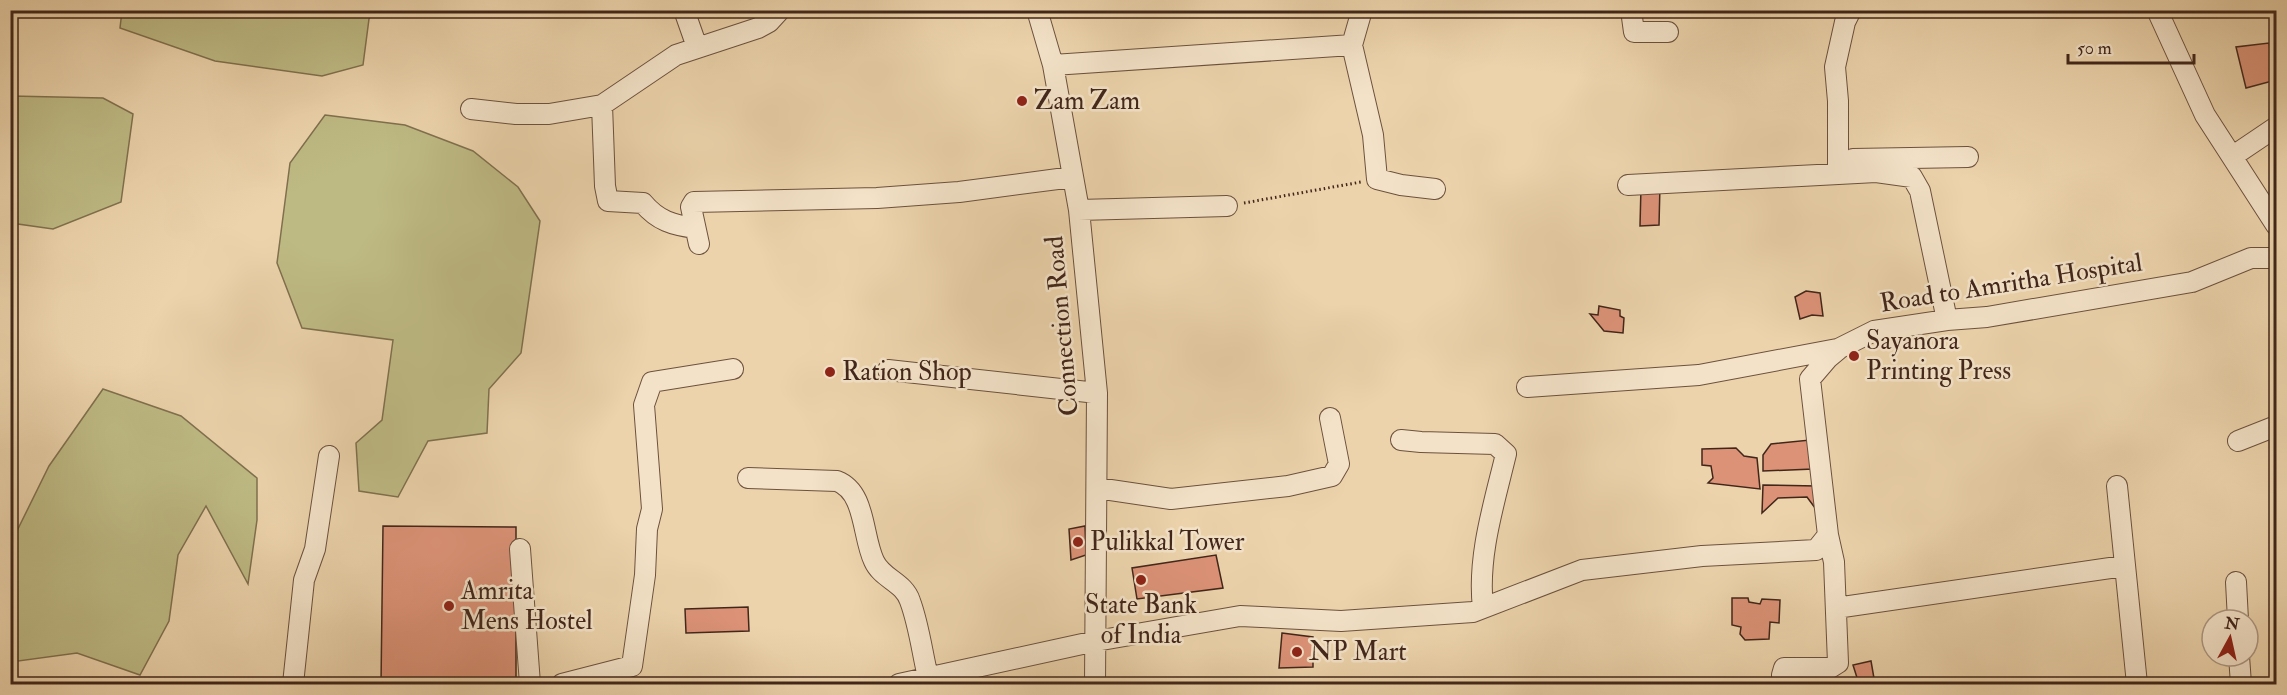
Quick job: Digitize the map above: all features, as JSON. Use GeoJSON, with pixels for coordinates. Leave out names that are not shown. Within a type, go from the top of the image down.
{"type":"FeatureCollection","features":[{"type":"Feature","properties":{"kind":"street"},"geometry":{"type":"LineString","coordinates":[[684,10],[697,47]]}},
{"type":"Feature","properties":{"kind":"street"},"geometry":{"type":"LineString","coordinates":[[471,109],[516,114],[549,114],[602,105],[676,55],[758,28],[769,22],[780,10]]}},
{"type":"Feature","properties":{"kind":"street","name":"Connection Road"},"geometry":{"type":"LineString","coordinates":[[1037,10],[1053,65],[1079,210],[1097,393],[1095,684]]}},
{"type":"Feature","properties":{"kind":"street"},"geometry":{"type":"LineString","coordinates":[[1362,10],[1352,45],[1373,135],[1377,179],[1401,185],[1435,189]]}},
{"type":"Feature","properties":{"kind":"street"},"geometry":{"type":"LineString","coordinates":[[1631,10],[1634,32],[1668,32]]}},
{"type":"Feature","properties":{"kind":"street"},"geometry":{"type":"LineString","coordinates":[[1838,166],[1838,101],[1835,67],[1845,22],[1851,10]]}},
{"type":"Feature","properties":{"kind":"street"},"geometry":{"type":"LineString","coordinates":[[2157,10],[2205,115],[2277,225]]}},
{"type":"Feature","properties":{"kind":"street"},"geometry":{"type":"LineString","coordinates":[[1053,65],[1352,45]]}},
{"type":"Feature","properties":{"kind":"street"},"geometry":{"type":"LineString","coordinates":[[602,105],[605,186],[608,201],[643,203],[654,216],[697,236],[691,207],[694,202],[877,198],[959,192],[1073,177]]}},
{"type":"Feature","properties":{"kind":"street"},"geometry":{"type":"LineString","coordinates":[[2233,156],[2277,127]]}},
{"type":"Feature","properties":{"kind":"street"},"geometry":{"type":"LineString","coordinates":[[1628,185],[1968,157]]}},
{"type":"Feature","properties":{"kind":"street"},"geometry":{"type":"LineString","coordinates":[[1838,166],[1912,177],[1920,191],[1947,320]]}},
{"type":"Feature","properties":{"kind":"street"},"geometry":{"type":"LineString","coordinates":[[1079,210],[1227,206]]}},
{"type":"Feature","properties":{"kind":"street","name":"Road to Amritha Hospital"},"geometry":{"type":"LineString","coordinates":[[1828,535],[1810,379],[1828,357],[1840,348],[1874,331],[1947,320],[1987,317],[2192,282],[2251,258],[2277,258]]}},
{"type":"Feature","properties":{"kind":"street"},"geometry":{"type":"LineString","coordinates":[[1527,387],[1699,375],[1840,348]]}},
{"type":"Feature","properties":{"kind":"street"},"geometry":{"type":"LineString","coordinates":[[562,684],[632,666],[645,575],[647,529],[652,509],[644,405],[652,382],[733,369]]}},
{"type":"Feature","properties":{"kind":"street"},"geometry":{"type":"LineString","coordinates":[[888,370],[1097,393]]}},
{"type":"Feature","properties":{"kind":"street"},"geometry":{"type":"LineString","coordinates":[[1097,488],[1171,499],[1288,486],[1332,476],[1339,464],[1330,418]]}},
{"type":"Feature","properties":{"kind":"street"},"geometry":{"type":"LineString","coordinates":[[2238,441],[2277,426]]}},
{"type":"Feature","properties":{"kind":"street"},"geometry":{"type":"LineString","coordinates":[[1401,440],[1495,444],[1506,454],[1480,584],[1484,608]]}},
{"type":"Feature","properties":{"kind":"street"},"geometry":{"type":"LineString","coordinates":[[293,684],[304,580],[315,549],[329,456]]}},
{"type":"Feature","properties":{"kind":"street"},"geometry":{"type":"LineString","coordinates":[[748,478],[837,481],[847,485],[854,495],[874,562],[882,572],[903,587],[910,600],[928,677]]}},
{"type":"Feature","properties":{"kind":"street"},"geometry":{"type":"LineString","coordinates":[[2117,486],[2137,684]]}},
{"type":"Feature","properties":{"kind":"street"},"geometry":{"type":"LineString","coordinates":[[899,684],[1096,641],[1240,616],[1341,621],[1473,612],[1582,570],[1702,556],[1816,550],[1828,535]]}},
{"type":"Feature","properties":{"kind":"street"},"geometry":{"type":"LineString","coordinates":[[1783,684],[1784,668],[1830,668],[1838,663],[1834,562],[1828,535]]}},
{"type":"Feature","properties":{"kind":"street"},"geometry":{"type":"LineString","coordinates":[[520,549],[530,684]]}},
{"type":"Feature","properties":{"kind":"street"},"geometry":{"type":"LineString","coordinates":[[1836,608],[2124,566]]}},
{"type":"Feature","properties":{"kind":"street"},"geometry":{"type":"LineString","coordinates":[[2236,582],[2237,608]]}},
{"type":"Feature","properties":{"kind":"street"},"geometry":{"type":"LineString","coordinates":[[2240,668],[2241,684]]}},
{"type":"Feature","properties":{"kind":"path"},"geometry":{"type":"LineString","coordinates":[[1227,206],[1377,179]]}},
{"type":"Feature","properties":{"kind":"shaded area"},"geometry":{"type":"Polygon","coordinates":[[[122,10],[373,11],[369,19],[363,65],[322,76],[215,61],[120,28],[122,10]]]}},
{"type":"Feature","properties":{"kind":"shaded area"},"geometry":{"type":"Polygon","coordinates":[[[11,96],[103,98],[133,114],[121,202],[53,229],[11,223],[11,96]]]}},
{"type":"Feature","properties":{"kind":"shaded area"},"geometry":{"type":"Polygon","coordinates":[[[325,115],[405,125],[473,151],[518,187],[540,221],[521,353],[489,389],[487,433],[428,441],[398,497],[359,491],[356,443],[382,420],[393,340],[302,328],[277,263],[290,163],[325,115]]]}},
{"type":"Feature","properties":{"kind":"shaded area"},"geometry":{"type":"Polygon","coordinates":[[[103,389],[181,416],[257,478],[257,520],[248,584],[206,506],[178,555],[169,621],[140,675],[77,653],[11,662],[11,543],[49,466],[103,389]]]}},
{"type":"Feature","properties":{"kind":"building"},"geometry":{"type":"Polygon","coordinates":[[[2269,43],[2276,80],[2246,88],[2236,47],[2269,43]]]}},
{"type":"Feature","properties":{"kind":"building"},"geometry":{"type":"Polygon","coordinates":[[[1660,185],[1659,225],[1640,226],[1641,187],[1660,185]]]}},
{"type":"Feature","properties":{"kind":"building"},"geometry":{"type":"Polygon","coordinates":[[[1806,291],[1820,293],[1823,316],[1812,315],[1800,319],[1795,297],[1806,291]]]}},
{"type":"Feature","properties":{"kind":"building"},"geometry":{"type":"Polygon","coordinates":[[[1599,306],[1620,310],[1620,316],[1624,318],[1623,333],[1604,331],[1590,314],[1598,315],[1599,306]]]}},
{"type":"Feature","properties":{"kind":"building"},"geometry":{"type":"Polygon","coordinates":[[[1810,440],[1813,469],[1763,471],[1763,455],[1771,444],[1810,440]]]}},
{"type":"Feature","properties":{"kind":"building"},"geometry":{"type":"Polygon","coordinates":[[[1736,448],[1744,456],[1757,458],[1760,489],[1708,483],[1713,478],[1711,466],[1702,465],[1702,449],[1736,448]]]}},
{"type":"Feature","properties":{"kind":"building"},"geometry":{"type":"Polygon","coordinates":[[[1763,485],[1816,486],[1818,512],[1807,497],[1778,498],[1762,513],[1763,485]]]}},
{"type":"Feature","properties":{"kind":"building","name":"Amrita Mens Hostel"},"geometry":{"type":"Polygon","coordinates":[[[383,526],[516,527],[516,684],[381,684],[383,526]]]}},
{"type":"Feature","properties":{"kind":"building","name":"Pulikkal Tower"},"geometry":{"type":"Polygon","coordinates":[[[1085,526],[1086,555],[1071,560],[1069,529],[1085,526]]]}},
{"type":"Feature","properties":{"kind":"building"},"geometry":{"type":"Polygon","coordinates":[[[1216,555],[1223,588],[1137,599],[1132,568],[1216,555]]]}},
{"type":"Feature","properties":{"kind":"building"},"geometry":{"type":"Polygon","coordinates":[[[1732,598],[1748,598],[1749,602],[1760,604],[1762,599],[1780,600],[1779,623],[1770,622],[1769,639],[1745,640],[1740,634],[1741,627],[1732,625],[1732,598]]]}},
{"type":"Feature","properties":{"kind":"building"},"geometry":{"type":"Polygon","coordinates":[[[748,607],[749,631],[686,633],[685,609],[748,607]]]}},
{"type":"Feature","properties":{"kind":"building","name":"NP Mart"},"geometry":{"type":"Polygon","coordinates":[[[1282,633],[1313,637],[1313,667],[1279,668],[1282,633]]]}},
{"type":"Feature","properties":{"kind":"building"},"geometry":{"type":"Polygon","coordinates":[[[1871,661],[1875,684],[1859,684],[1853,665],[1871,661]]]}},
{"type":"Feature","properties":{"kind":"place","name":"Zam Zam"},"geometry":{"type":"Point","coordinates":[1022,101]}},
{"type":"Feature","properties":{"kind":"place","name":"Sayanora Printing Press"},"geometry":{"type":"Point","coordinates":[1854,356]}},
{"type":"Feature","properties":{"kind":"place","name":"Ration Shop"},"geometry":{"type":"Point","coordinates":[830,372]}},
{"type":"Feature","properties":{"kind":"place","name":"Pulikkal Tower"},"geometry":{"type":"Point","coordinates":[1078,542]}},
{"type":"Feature","properties":{"kind":"place","name":"State Bank of India"},"geometry":{"type":"Point","coordinates":[1141,580]}},
{"type":"Feature","properties":{"kind":"place","name":"Amrita Mens Hostel"},"geometry":{"type":"Point","coordinates":[449,606]}},
{"type":"Feature","properties":{"kind":"place","name":"NP Mart"},"geometry":{"type":"Point","coordinates":[1297,652]}}]}
